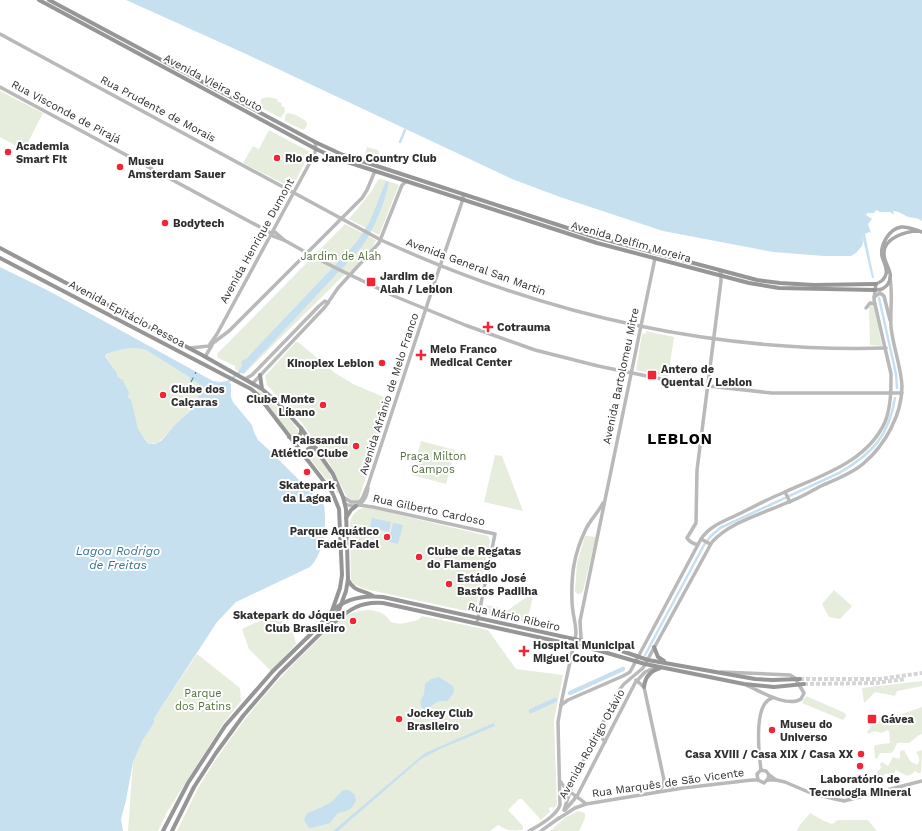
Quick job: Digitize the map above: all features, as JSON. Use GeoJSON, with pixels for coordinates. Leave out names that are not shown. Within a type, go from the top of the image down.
{"type":"FeatureCollection","features":[{"type":"Feature","properties":{"kind":"highway","name":"Avenida Vieira Souto"},"geometry":{"type":"LineString","coordinates":[[39,0],[316,149],[335,158],[383,173]]}},
{"type":"Feature","properties":{"kind":"highway","name":"Avenida Vieira Souto"},"geometry":{"type":"LineString","coordinates":[[49,0],[315,142],[335,152],[383,168]]}},
{"type":"Feature","properties":{"kind":"highway"},"geometry":{"type":"LineString","coordinates":[[213,94],[218,94],[231,100],[234,99]]}},
{"type":"Feature","properties":{"kind":"highway","name":"Avenida Delfim Moreira"},"geometry":{"type":"LineString","coordinates":[[383,168],[592,236],[757,280],[814,285],[876,284]]}},
{"type":"Feature","properties":{"kind":"highway"},"geometry":{"type":"LineString","coordinates":[[375,171],[382,170],[396,175],[401,174]]}},
{"type":"Feature","properties":{"kind":"highway","name":"Avenida Delfim Moreira"},"geometry":{"type":"LineString","coordinates":[[383,173],[597,243],[763,286],[779,288],[875,290]]}},
{"type":"Feature","properties":{"kind":"highway","name":"Avenida Epitácio Pessoa"},"geometry":{"type":"LineString","coordinates":[[0,248],[205,357],[230,371],[246,385]]}},
{"type":"Feature","properties":{"kind":"highway"},"geometry":{"type":"LineString","coordinates":[[655,258],[657,256],[675,261],[679,260]]}},
{"type":"Feature","properties":{"kind":"highway"},"geometry":{"type":"LineString","coordinates":[[14,264],[21,266],[23,264],[23,261],[17,257]]}},
{"type":"Feature","properties":{"kind":"highway","name":"Avenida Epitácio Pessoa"},"geometry":{"type":"LineString","coordinates":[[0,258],[227,376],[252,383],[262,389],[278,403],[301,428],[332,474],[345,504],[348,578],[346,592],[338,612],[325,629]]}},
{"type":"Feature","properties":{"kind":"highway"},"geometry":{"type":"LineString","coordinates":[[31,264],[26,264],[25,267],[33,274]]}},
{"type":"Feature","properties":{"kind":"highway"},"geometry":{"type":"LineString","coordinates":[[205,357],[206,365]]}},
{"type":"Feature","properties":{"kind":"highway"},"geometry":{"type":"LineString","coordinates":[[260,375],[262,389]]}},
{"type":"Feature","properties":{"kind":"highway"},"geometry":{"type":"LineString","coordinates":[[246,385],[252,383]]}},
{"type":"Feature","properties":{"kind":"highway"},"geometry":{"type":"LineString","coordinates":[[246,385],[257,394],[332,492],[345,504]]}},
{"type":"Feature","properties":{"kind":"highway"},"geometry":{"type":"LineString","coordinates":[[289,437],[298,437],[301,433],[301,428]]}},
{"type":"Feature","properties":{"kind":"highway"},"geometry":{"type":"LineString","coordinates":[[306,459],[305,454],[308,449],[312,447],[316,449]]}},
{"type":"Feature","properties":{"kind":"highway"},"geometry":{"type":"LineString","coordinates":[[163,831],[188,783],[225,726],[272,672],[316,629],[332,611],[340,588],[342,575],[339,509],[332,492]]}},
{"type":"Feature","properties":{"kind":"highway"},"geometry":{"type":"LineString","coordinates":[[346,518],[350,511],[358,506]]}},
{"type":"Feature","properties":{"kind":"highway"},"geometry":{"type":"LineString","coordinates":[[348,578],[354,588],[374,596]]}},
{"type":"Feature","properties":{"kind":"highway","name":"Rua Mário Ribeiro"},"geometry":{"type":"LineString","coordinates":[[332,611],[342,604],[356,598],[374,596],[614,648],[648,660],[754,678],[773,680],[800,679]]}},
{"type":"Feature","properties":{"kind":"highway","name":"Rua Mário Ribeiro"},"geometry":{"type":"LineString","coordinates":[[325,629],[349,610],[364,604],[383,603],[574,644],[656,667],[744,684],[774,687],[804,684]]}},
{"type":"Feature","properties":{"kind":"highway"},"geometry":{"type":"LineString","coordinates":[[172,831],[194,787],[216,753],[248,710],[298,654],[325,629]]}},
{"type":"Feature","properties":{"kind":"highway"},"geometry":{"type":"LineString","coordinates":[[654,647],[658,657],[670,663]]}},
{"type":"Feature","properties":{"kind":"highway"},"geometry":{"type":"LineString","coordinates":[[644,687],[648,675],[656,669],[662,668]]}},
{"type":"Feature","properties":{"kind":"highway"},"geometry":{"type":"LineString","coordinates":[[210,749],[209,752],[211,754],[216,753]]}},
{"type":"Feature","properties":{"kind":"highway"},"geometry":{"type":"LineString","coordinates":[[169,818],[172,816],[178,819]]}},
{"type":"Feature","properties":{"kind":"main road","name":"Rua Prudente de Morais"},"geometry":{"type":"LineString","coordinates":[[0,34],[372,234]]}},
{"type":"Feature","properties":{"kind":"main road","name":"Rua Visconde de Pirajá"},"geometry":{"type":"LineString","coordinates":[[0,87],[271,233],[273,236],[284,240],[350,275],[426,310],[535,350],[630,372],[708,387],[772,393],[902,393]]}},
{"type":"Feature","properties":{"kind":"main road"},"geometry":{"type":"LineString","coordinates":[[315,142],[316,149]]}},
{"type":"Feature","properties":{"kind":"main road","name":"Avenida Henrique Dumont"},"geometry":{"type":"LineString","coordinates":[[209,346],[217,334],[316,149]]}},
{"type":"Feature","properties":{"kind":"main road","name":"Avenida Epitácio Pessoa"},"geometry":{"type":"LineString","coordinates":[[187,348],[209,346],[221,338],[273,288],[364,195],[375,171]]}},
{"type":"Feature","properties":{"kind":"main road"},"geometry":{"type":"LineString","coordinates":[[252,383],[328,303],[338,288],[381,240],[402,185],[407,181]]}},
{"type":"Feature","properties":{"kind":"main road"},"geometry":{"type":"LineString","coordinates":[[462,194],[463,199]]}},
{"type":"Feature","properties":{"kind":"main road","name":"Avenida Afrânio de Melo Franco"},"geometry":{"type":"LineString","coordinates":[[343,497],[351,502],[359,502],[362,499],[368,485],[463,199]]}},
{"type":"Feature","properties":{"kind":"main road"},"geometry":{"type":"LineString","coordinates":[[561,706],[568,700],[622,677],[630,672],[698,544],[706,532],[717,524],[829,472],[857,456],[871,444],[880,431],[887,415],[891,393],[891,374],[874,297],[876,284],[884,280],[886,276],[886,268],[882,255],[884,242],[889,234],[898,228],[905,227],[920,231]]}},
{"type":"Feature","properties":{"kind":"main road"},"geometry":{"type":"LineString","coordinates":[[898,228],[901,230],[900,234]]}},
{"type":"Feature","properties":{"kind":"main road"},"geometry":{"type":"LineString","coordinates":[[891,327],[890,277],[889,269],[884,257],[884,251],[889,242],[900,234],[920,231]]}},
{"type":"Feature","properties":{"kind":"main road","name":"Avenida General San Martin"},"geometry":{"type":"LineString","coordinates":[[372,234],[381,240],[440,265],[520,295],[579,313],[640,327],[714,339],[801,347],[886,348]]}},
{"type":"Feature","properties":{"kind":"main road","name":"Avenida Bartolomeu Mitre"},"geometry":{"type":"LineString","coordinates":[[586,647],[580,634],[580,621],[630,372],[655,258]]}},
{"type":"Feature","properties":{"kind":"main road"},"geometry":{"type":"LineString","coordinates":[[698,544],[695,544],[688,538],[696,523],[696,482],[721,276],[719,270]]}},
{"type":"Feature","properties":{"kind":"main road","name":"Avenida Delfim Moreira"},"geometry":{"type":"LineString","coordinates":[[875,290],[881,290],[887,285],[890,277]]}},
{"type":"Feature","properties":{"kind":"main road"},"geometry":{"type":"LineString","coordinates":[[701,539],[710,544],[728,529],[838,479],[864,464],[890,432],[899,407],[902,393],[900,369],[884,296],[880,293],[874,297]]}},
{"type":"Feature","properties":{"kind":"main road"},"geometry":{"type":"LineString","coordinates":[[242,380],[252,375],[319,306],[325,301],[328,303]]}},
{"type":"Feature","properties":{"kind":"main road"},"geometry":{"type":"LineString","coordinates":[[866,308],[870,303],[875,304]]}},
{"type":"Feature","properties":{"kind":"main road"},"geometry":{"type":"LineString","coordinates":[[217,334],[221,338]]}},
{"type":"Feature","properties":{"kind":"main road","name":"Avenida Epitácio Pessoa"},"geometry":{"type":"LineString","coordinates":[[205,357],[213,344]]}},
{"type":"Feature","properties":{"kind":"main road"},"geometry":{"type":"LineString","coordinates":[[891,385],[895,390],[900,389],[902,386]]}},
{"type":"Feature","properties":{"kind":"main road"},"geometry":{"type":"LineString","coordinates":[[884,393],[891,385]]}},
{"type":"Feature","properties":{"kind":"main road"},"geometry":{"type":"LineString","coordinates":[[857,456],[864,464]]}},
{"type":"Feature","properties":{"kind":"main road","name":"Avenida Afrânio de Melo Franco"},"geometry":{"type":"LineString","coordinates":[[358,506],[365,498],[368,485]]}},
{"type":"Feature","properties":{"kind":"main road"},"geometry":{"type":"LineString","coordinates":[[784,492],[790,502]]}},
{"type":"Feature","properties":{"kind":"main road","name":"Avenida Bartolomeu Mitre"},"geometry":{"type":"LineString","coordinates":[[529,831],[544,823],[559,808],[558,722],[575,639],[575,624],[572,602],[574,557],[586,529],[605,498]]}},
{"type":"Feature","properties":{"kind":"main road"},"geometry":{"type":"LineString","coordinates":[[345,504],[358,506]]}},
{"type":"Feature","properties":{"kind":"main road","name":"Rua Gilberto Cardoso"},"geometry":{"type":"LineString","coordinates":[[358,506],[373,507],[495,534],[477,618]]}},
{"type":"Feature","properties":{"kind":"main road","name":"Avenida Rodrigo Otávio"},"geometry":{"type":"LineString","coordinates":[[564,810],[575,777],[618,692],[624,684],[642,669],[648,660],[710,544]]}},
{"type":"Feature","properties":{"kind":"main road"},"geometry":{"type":"LineString","coordinates":[[476,623],[477,618]]}},
{"type":"Feature","properties":{"kind":"main road","name":"Avenida Rodrigo Otávio"},"geometry":{"type":"LineString","coordinates":[[564,810],[577,796],[637,680],[645,672],[656,667]]}},
{"type":"Feature","properties":{"kind":"main road"},"geometry":{"type":"LineString","coordinates":[[717,672],[748,672],[788,675],[795,678],[803,691],[802,698],[798,701],[772,698],[744,684]]}},
{"type":"Feature","properties":{"kind":"main road"},"geometry":{"type":"LineString","coordinates":[[622,677],[637,680],[644,687],[664,780],[666,785],[670,788],[677,789]]}},
{"type":"Feature","properties":{"kind":"main road"},"geometry":{"type":"LineString","coordinates":[[622,677],[624,684]]}},
{"type":"Feature","properties":{"kind":"main road"},"geometry":{"type":"LineString","coordinates":[[772,698],[766,701],[761,715],[758,735],[761,770],[756,776],[758,780],[764,782],[767,780],[776,780],[788,783],[813,794],[844,801],[922,781]]}},
{"type":"Feature","properties":{"kind":"main road"},"geometry":{"type":"LineString","coordinates":[[598,732],[604,742]]}},
{"type":"Feature","properties":{"kind":"main road"},"geometry":{"type":"LineString","coordinates":[[761,770],[766,771],[776,780]]}},
{"type":"Feature","properties":{"kind":"main road"},"geometry":{"type":"LineString","coordinates":[[767,780],[769,775]]}},
{"type":"Feature","properties":{"kind":"main road"},"geometry":{"type":"LineString","coordinates":[[559,776],[562,786],[586,804]]}},
{"type":"Feature","properties":{"kind":"main road","name":"Rua Marquês de São Vicente"},"geometry":{"type":"LineString","coordinates":[[752,780],[756,776]]}},
{"type":"Feature","properties":{"kind":"main road"},"geometry":{"type":"LineString","coordinates":[[654,794],[661,789],[664,780]]}},
{"type":"Feature","properties":{"kind":"main road","name":"Rua Marquês de São Vicente"},"geometry":{"type":"LineString","coordinates":[[541,831],[574,808],[586,804],[677,789],[758,780]]}},
{"type":"Feature","properties":{"kind":"main road"},"geometry":{"type":"LineString","coordinates":[[558,819],[564,810]]}},
{"type":"Feature","properties":{"kind":"green space"},"geometry":{"type":"Polygon","coordinates":[[[0,91],[43,113],[24,150],[0,137],[0,91]]]}},
{"type":"Feature","properties":{"kind":"green space"},"geometry":{"type":"Polygon","coordinates":[[[267,97],[277,99],[278,102],[282,103],[281,106],[284,107],[285,111],[281,118],[260,107],[261,99],[267,97]]]}},
{"type":"Feature","properties":{"kind":"green space"},"geometry":{"type":"Polygon","coordinates":[[[288,113],[296,115],[306,121],[307,125],[305,129],[303,130],[285,121],[285,115],[288,113]]]}},
{"type":"Feature","properties":{"kind":"green space","name":"Rio de Janeiro Country Club"},"geometry":{"type":"Polygon","coordinates":[[[269,130],[310,152],[292,188],[243,163],[253,146],[259,149],[269,130]]]}},
{"type":"Feature","properties":{"kind":"green space"},"geometry":{"type":"Polygon","coordinates":[[[367,147],[378,150],[380,161],[366,157],[365,154],[367,147]]]}},
{"type":"Feature","properties":{"kind":"green space"},"geometry":{"type":"Polygon","coordinates":[[[381,179],[399,185],[379,235],[349,219],[371,192],[378,180],[381,179]]]}},
{"type":"Feature","properties":{"kind":"green space","name":"Jardim de Alah"},"geometry":{"type":"Polygon","coordinates":[[[345,224],[376,240],[359,265],[344,275],[244,374],[235,369],[235,366],[218,358],[218,353],[345,224]]]}},
{"type":"Feature","properties":{"kind":"green space"},"geometry":{"type":"Polygon","coordinates":[[[870,305],[874,307],[882,346],[870,345],[870,305]]]}},
{"type":"Feature","properties":{"kind":"green space"},"geometry":{"type":"Polygon","coordinates":[[[646,331],[674,337],[668,377],[636,370],[642,335],[644,333],[646,334],[646,331]]]}},
{"type":"Feature","properties":{"kind":"green space","name":"Clube Monte Líbano"},"geometry":{"type":"Polygon","coordinates":[[[296,342],[298,342],[335,373],[353,384],[391,400],[359,499],[357,501],[351,500],[347,497],[326,457],[303,424],[267,385],[265,376],[296,342]]]}},
{"type":"Feature","properties":{"kind":"green space","name":"Clube dos Caiçaras"},"geometry":{"type":"Polygon","coordinates":[[[136,348],[146,350],[189,377],[191,382],[194,380],[201,386],[201,390],[195,405],[158,443],[149,444],[136,426],[131,399],[105,355],[123,349],[136,348]]]}},
{"type":"Feature","properties":{"kind":"green space"},"geometry":{"type":"Polygon","coordinates":[[[257,388],[288,418],[298,430],[299,435],[291,436],[257,388]]]}},
{"type":"Feature","properties":{"kind":"green space","name":"Praça Milton Campos"},"geometry":{"type":"Polygon","coordinates":[[[421,441],[455,450],[446,484],[412,475],[421,441]]]}},
{"type":"Feature","properties":{"kind":"green space"},"geometry":{"type":"Polygon","coordinates":[[[310,450],[323,462],[339,493],[337,493],[308,456],[307,454],[310,450]]]}},
{"type":"Feature","properties":{"kind":"green space"},"geometry":{"type":"Polygon","coordinates":[[[495,455],[502,456],[523,511],[484,502],[495,455]]]}},
{"type":"Feature","properties":{"kind":"green space","name":"Clube de Regatas do Flamengo"},"geometry":{"type":"Polygon","coordinates":[[[366,507],[488,536],[490,541],[475,611],[471,612],[365,589],[354,584],[351,580],[350,522],[352,516],[356,512],[366,507]]]}},
{"type":"Feature","properties":{"kind":"green space"},"geometry":{"type":"Polygon","coordinates":[[[585,536],[596,537],[583,591],[580,594],[577,594],[575,591],[577,563],[585,536]]]}},
{"type":"Feature","properties":{"kind":"green space"},"geometry":{"type":"Polygon","coordinates":[[[834,590],[852,606],[840,619],[829,617],[822,604],[834,590]]]}},
{"type":"Feature","properties":{"kind":"green space"},"geometry":{"type":"Polygon","coordinates":[[[534,592],[527,622],[485,613],[487,605],[508,610],[534,592]]]}},
{"type":"Feature","properties":{"kind":"green space","name":"Jockey Club Brasileiro"},"geometry":{"type":"Polygon","coordinates":[[[371,610],[385,615],[391,622],[400,624],[418,620],[422,616],[488,630],[516,669],[563,675],[554,721],[557,805],[554,808],[549,808],[550,812],[541,820],[522,799],[519,799],[508,810],[523,826],[523,830],[507,829],[498,825],[490,831],[177,831],[200,786],[220,754],[245,719],[272,686],[336,622],[352,613],[371,610]]]}},
{"type":"Feature","properties":{"kind":"green space"},"geometry":{"type":"Polygon","coordinates":[[[270,616],[285,623],[291,629],[296,644],[271,671],[249,649],[242,629],[270,616]]]}},
{"type":"Feature","properties":{"kind":"green space","name":"Parque dos Patins"},"geometry":{"type":"Polygon","coordinates":[[[197,654],[240,688],[241,701],[223,724],[167,812],[158,831],[128,831],[133,762],[143,740],[154,723],[155,717],[197,654]]]}},
{"type":"Feature","properties":{"kind":"green space"},"geometry":{"type":"Polygon","coordinates":[[[922,681],[922,686],[897,691],[895,696],[875,692],[864,703],[862,688],[922,681]]]}},
{"type":"Feature","properties":{"kind":"green space"},"geometry":{"type":"Polygon","coordinates":[[[806,696],[845,713],[846,716],[843,720],[802,703],[806,696]]]}},
{"type":"Feature","properties":{"kind":"green space"},"geometry":{"type":"Polygon","coordinates":[[[922,707],[922,734],[909,743],[897,743],[891,753],[880,753],[877,759],[875,758],[875,745],[890,743],[889,731],[887,730],[882,733],[874,731],[868,734],[867,732],[871,724],[879,722],[885,716],[899,715],[922,707]]]}},
{"type":"Feature","properties":{"kind":"green space"},"geometry":{"type":"Polygon","coordinates":[[[904,750],[910,761],[917,765],[919,758],[916,752],[922,750],[921,773],[915,771],[907,776],[896,770],[894,773],[884,774],[885,781],[881,776],[878,776],[877,772],[881,768],[880,764],[882,762],[888,766],[893,757],[899,759],[900,751],[904,750]]]}},
{"type":"Feature","properties":{"kind":"green space"},"geometry":{"type":"Polygon","coordinates":[[[578,811],[585,813],[585,818],[579,831],[550,831],[566,817],[578,811]]]}},
{"type":"Feature","properties":{"kind":"green space"},"geometry":{"type":"Polygon","coordinates":[[[810,813],[832,824],[838,820],[868,820],[877,831],[797,831],[810,813]]]}},
{"type":"Feature","properties":{"kind":"water"},"geometry":{"type":"Polygon","coordinates":[[[126,0],[922,0],[922,221],[895,211],[893,211],[894,215],[890,212],[880,212],[877,210],[874,213],[867,213],[866,215],[872,219],[868,224],[871,233],[869,232],[865,234],[874,278],[872,278],[862,235],[862,246],[851,256],[824,256],[773,252],[663,231],[560,197],[512,179],[246,54],[126,0]]]}},
{"type":"Feature","properties":{"kind":"water"},"geometry":{"type":"Polygon","coordinates":[[[386,181],[389,182],[382,207],[370,234],[361,248],[243,374],[238,371],[242,366],[241,363],[243,360],[246,359],[356,243],[370,221],[386,181]]]}},
{"type":"Feature","properties":{"kind":"water","name":"Lagoa Rodrigo de Freitas"},"geometry":{"type":"Polygon","coordinates":[[[0,267],[49,291],[213,381],[226,381],[231,384],[231,397],[233,402],[252,425],[258,440],[324,505],[325,530],[319,554],[310,567],[236,602],[217,622],[155,717],[154,723],[143,740],[133,762],[121,819],[123,831],[0,831],[0,267]],[[136,348],[123,349],[106,354],[105,356],[117,373],[117,376],[122,379],[129,392],[128,397],[131,399],[138,429],[149,444],[155,444],[161,441],[193,408],[201,390],[201,386],[195,381],[191,382],[189,377],[146,350],[136,348]]]}},
{"type":"Feature","properties":{"kind":"water"},"geometry":{"type":"Polygon","coordinates":[[[372,518],[391,522],[389,532],[370,527],[372,518]]]}},
{"type":"Feature","properties":{"kind":"water"},"geometry":{"type":"Polygon","coordinates":[[[393,523],[403,525],[398,544],[389,542],[393,523]]]}},
{"type":"Feature","properties":{"kind":"water"},"geometry":{"type":"Polygon","coordinates":[[[439,677],[453,686],[453,694],[447,701],[439,701],[426,710],[423,710],[420,702],[424,694],[425,684],[431,679],[439,677]]]}},
{"type":"Feature","properties":{"kind":"water"},"geometry":{"type":"Polygon","coordinates":[[[494,723],[495,726],[440,749],[421,759],[338,831],[333,831],[425,753],[494,723]]]}},
{"type":"Feature","properties":{"kind":"water"},"geometry":{"type":"Polygon","coordinates":[[[343,790],[349,790],[355,795],[356,801],[351,808],[337,814],[330,823],[309,828],[304,820],[307,813],[331,802],[343,790]]]}},
{"type":"Feature","properties":{"kind":"waterway"},"geometry":{"type":"LineString","coordinates":[[400,142],[405,130]]}},
{"type":"Feature","properties":{"kind":"waterway"},"geometry":{"type":"LineString","coordinates":[[879,298],[896,374],[897,388]]}},
{"type":"Feature","properties":{"kind":"waterway"},"geometry":{"type":"LineString","coordinates":[[228,382],[241,371]]}},
{"type":"Feature","properties":{"kind":"waterway"},"geometry":{"type":"LineString","coordinates":[[645,655],[704,545],[710,537],[720,528],[839,473],[861,459],[877,443],[883,433],[888,423],[895,398]]}},
{"type":"Feature","properties":{"kind":"waterway"},"geometry":{"type":"LineString","coordinates":[[570,693],[623,669]]}},
{"type":"Feature","properties":{"kind":"waterway"},"geometry":{"type":"LineString","coordinates":[[531,711],[555,700]]}},
{"type":"Feature","properties":{"kind":"ferry route"},"geometry":{"type":"LineString","coordinates":[[191,382],[196,372]]}},
{"type":"Feature","properties":{"kind":"tunnel"},"geometry":{"type":"LineString","coordinates":[[800,679],[880,679],[922,673]]}},
{"type":"Feature","properties":{"kind":"tunnel"},"geometry":{"type":"LineString","coordinates":[[804,684],[876,683],[905,679]]}},
{"type":"Feature","properties":{"kind":"place","name":"Academia Smart Fit"},"geometry":{"type":"Point","coordinates":[8,152]}},
{"type":"Feature","properties":{"kind":"place","name":"Rio de Janeiro Country Club"},"geometry":{"type":"Point","coordinates":[277,158]}},
{"type":"Feature","properties":{"kind":"place","name":"Museu Amsterdam Sauer"},"geometry":{"type":"Point","coordinates":[120,167]}},
{"type":"Feature","properties":{"kind":"place","name":"Bodytech"},"geometry":{"type":"Point","coordinates":[165,223]}},
{"type":"Feature","properties":{"kind":"place","name":"Jardim de Alah / Leblon"},"geometry":{"type":"Point","coordinates":[371,282]}},
{"type":"Feature","properties":{"kind":"place","name":"Cotrauma"},"geometry":{"type":"Point","coordinates":[488,327]}},
{"type":"Feature","properties":{"kind":"place","name":"Melo Franco Medical Center"},"geometry":{"type":"Point","coordinates":[421,355]}},
{"type":"Feature","properties":{"kind":"place","name":"Kinoplex Leblon"},"geometry":{"type":"Point","coordinates":[382,363]}},
{"type":"Feature","properties":{"kind":"place","name":"Antero de Quental / Leblon"},"geometry":{"type":"Point","coordinates":[652,375]}},
{"type":"Feature","properties":{"kind":"place","name":"Clube dos Caiçaras"},"geometry":{"type":"Point","coordinates":[163,395]}},
{"type":"Feature","properties":{"kind":"place","name":"Clube Monte Líbano"},"geometry":{"type":"Point","coordinates":[323,405]}},
{"type":"Feature","properties":{"kind":"place","name":"Paissandu Atlético Clube"},"geometry":{"type":"Point","coordinates":[356,446]}},
{"type":"Feature","properties":{"kind":"place","name":"Skatepark da Lagoa"},"geometry":{"type":"Point","coordinates":[307,472]}},
{"type":"Feature","properties":{"kind":"place","name":"Parque Aquático Fadel Fadel"},"geometry":{"type":"Point","coordinates":[387,537]}},
{"type":"Feature","properties":{"kind":"place","name":"Clube de Regatas do Flamengo"},"geometry":{"type":"Point","coordinates":[419,557]}},
{"type":"Feature","properties":{"kind":"place","name":"Estádio José Bastos Padilha"},"geometry":{"type":"Point","coordinates":[449,584]}},
{"type":"Feature","properties":{"kind":"place","name":"Skatepark do Jóquei Club Brasileiro"},"geometry":{"type":"Point","coordinates":[353,621]}},
{"type":"Feature","properties":{"kind":"place","name":"Hospital Municipal Miguel Couto"},"geometry":{"type":"Point","coordinates":[524,651]}},
{"type":"Feature","properties":{"kind":"place","name":"Jockey Club Brasileiro"},"geometry":{"type":"Point","coordinates":[399,719]}},
{"type":"Feature","properties":{"kind":"place","name":"Gávea"},"geometry":{"type":"Point","coordinates":[872,719]}},
{"type":"Feature","properties":{"kind":"place","name":"Museu do Universo"},"geometry":{"type":"Point","coordinates":[772,730]}},
{"type":"Feature","properties":{"kind":"place","name":"Casa XVIII / Casa XIX / Casa XX"},"geometry":{"type":"Point","coordinates":[861,754]}},
{"type":"Feature","properties":{"kind":"place","name":"Laboratório de Tecnologia Mineral"},"geometry":{"type":"Point","coordinates":[860,766]}},
{"type":"Feature","properties":{"kind":"district","name":"LEBLON"},"geometry":{"type":"Point","coordinates":[680,439]}}]}
